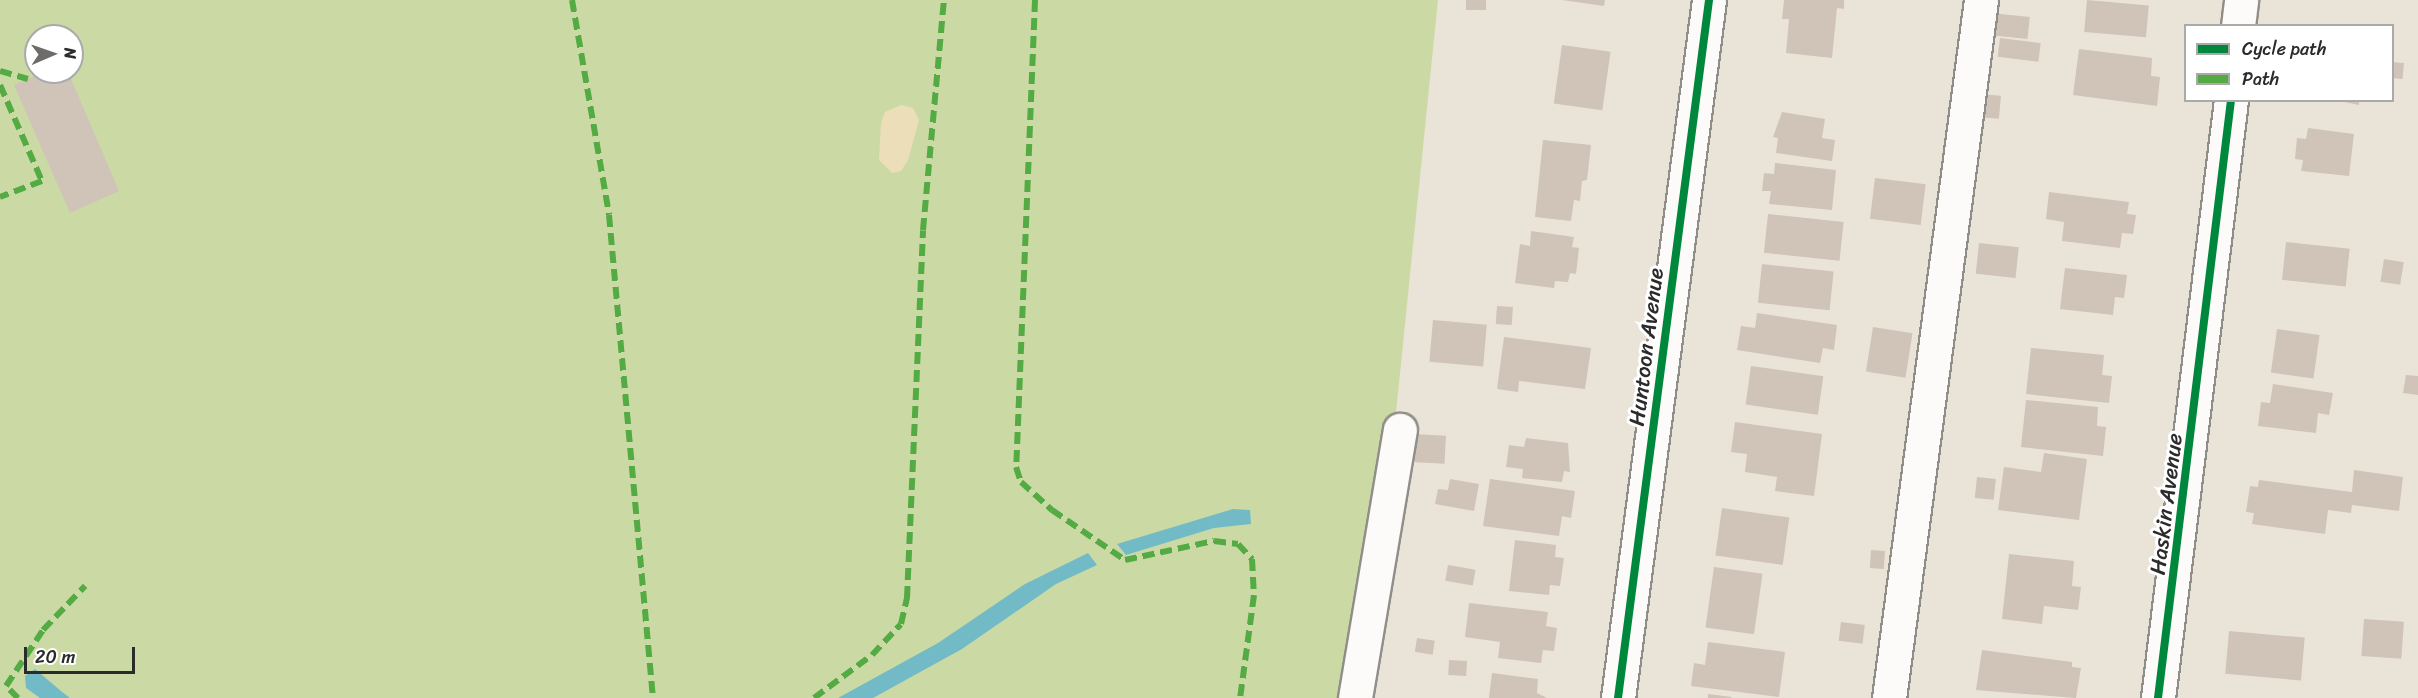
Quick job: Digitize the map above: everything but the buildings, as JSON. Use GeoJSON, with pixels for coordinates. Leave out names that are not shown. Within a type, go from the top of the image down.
{"type":"FeatureCollection","features":[{"type":"Feature","properties":{"kind":"street","name":"Huntoon Avenue"},"geometry":{"type":"LineString","coordinates":[[1618,698],[1709,0]]}},
{"type":"Feature","properties":{"kind":"street"},"geometry":{"type":"LineString","coordinates":[[1889,698],[1981,0]]}},
{"type":"Feature","properties":{"kind":"street"},"geometry":{"type":"LineString","coordinates":[[2238,24],[2241,0]]}},
{"type":"Feature","properties":{"kind":"street","name":"Haskin Avenue"},"geometry":{"type":"LineString","coordinates":[[2158,698],[2231,102]]}},
{"type":"Feature","properties":{"kind":"street"},"geometry":{"type":"LineString","coordinates":[[1355,698],[1400,430]]}},
{"type":"Feature","properties":{"kind":"green space"},"geometry":{"type":"Polygon","coordinates":[[[0,0],[1438,0],[1367,698],[0,698],[0,0]]]}},
{"type":"Feature","properties":{"kind":"sand"},"geometry":{"type":"Polygon","coordinates":[[[901,105],[913,108],[919,120],[908,160],[901,171],[892,173],[879,160],[881,123],[885,112],[901,105]]]}},
{"type":"Feature","properties":{"kind":"water"},"geometry":{"type":"Polygon","coordinates":[[[1233,509],[1250,510],[1251,524],[1214,528],[1126,555],[1117,544],[1233,509]]]}},
{"type":"Feature","properties":{"kind":"water"},"geometry":{"type":"Polygon","coordinates":[[[1088,553],[1097,565],[1056,584],[962,649],[873,698],[838,698],[938,643],[1025,584],[1088,553]]]}},
{"type":"Feature","properties":{"kind":"water"},"geometry":{"type":"Polygon","coordinates":[[[35,669],[70,698],[40,698],[26,688],[25,676],[35,669]]]}},
{"type":"Feature","properties":{"kind":"marked path"},"geometry":{"type":"LineString","coordinates":[[572,0],[609,215],[653,698]]}},
{"type":"Feature","properties":{"kind":"marked path"},"geometry":{"type":"LineString","coordinates":[[814,698],[872,655],[901,624],[907,598],[923,230],[944,0]]}},
{"type":"Feature","properties":{"kind":"marked path"},"geometry":{"type":"LineString","coordinates":[[1035,0],[1016,467],[1021,482],[1052,510],[1125,560],[1214,541],[1238,544],[1252,559],[1254,595],[1240,698]]}},
{"type":"Feature","properties":{"kind":"marked path"},"geometry":{"type":"LineString","coordinates":[[0,71],[24,78]]}},
{"type":"Feature","properties":{"kind":"marked path"},"geometry":{"type":"LineString","coordinates":[[0,85],[42,181],[0,197]]}},
{"type":"Feature","properties":{"kind":"marked path"},"geometry":{"type":"LineString","coordinates":[[18,698],[6,686],[43,630],[85,586]]}},
{"type":"Feature","properties":{"kind":"cycle path"},"geometry":{"type":"LineString","coordinates":[[1618,698],[1709,0]]}},
{"type":"Feature","properties":{"kind":"cycle path"},"geometry":{"type":"LineString","coordinates":[[2158,698],[2231,102]]}}]}
